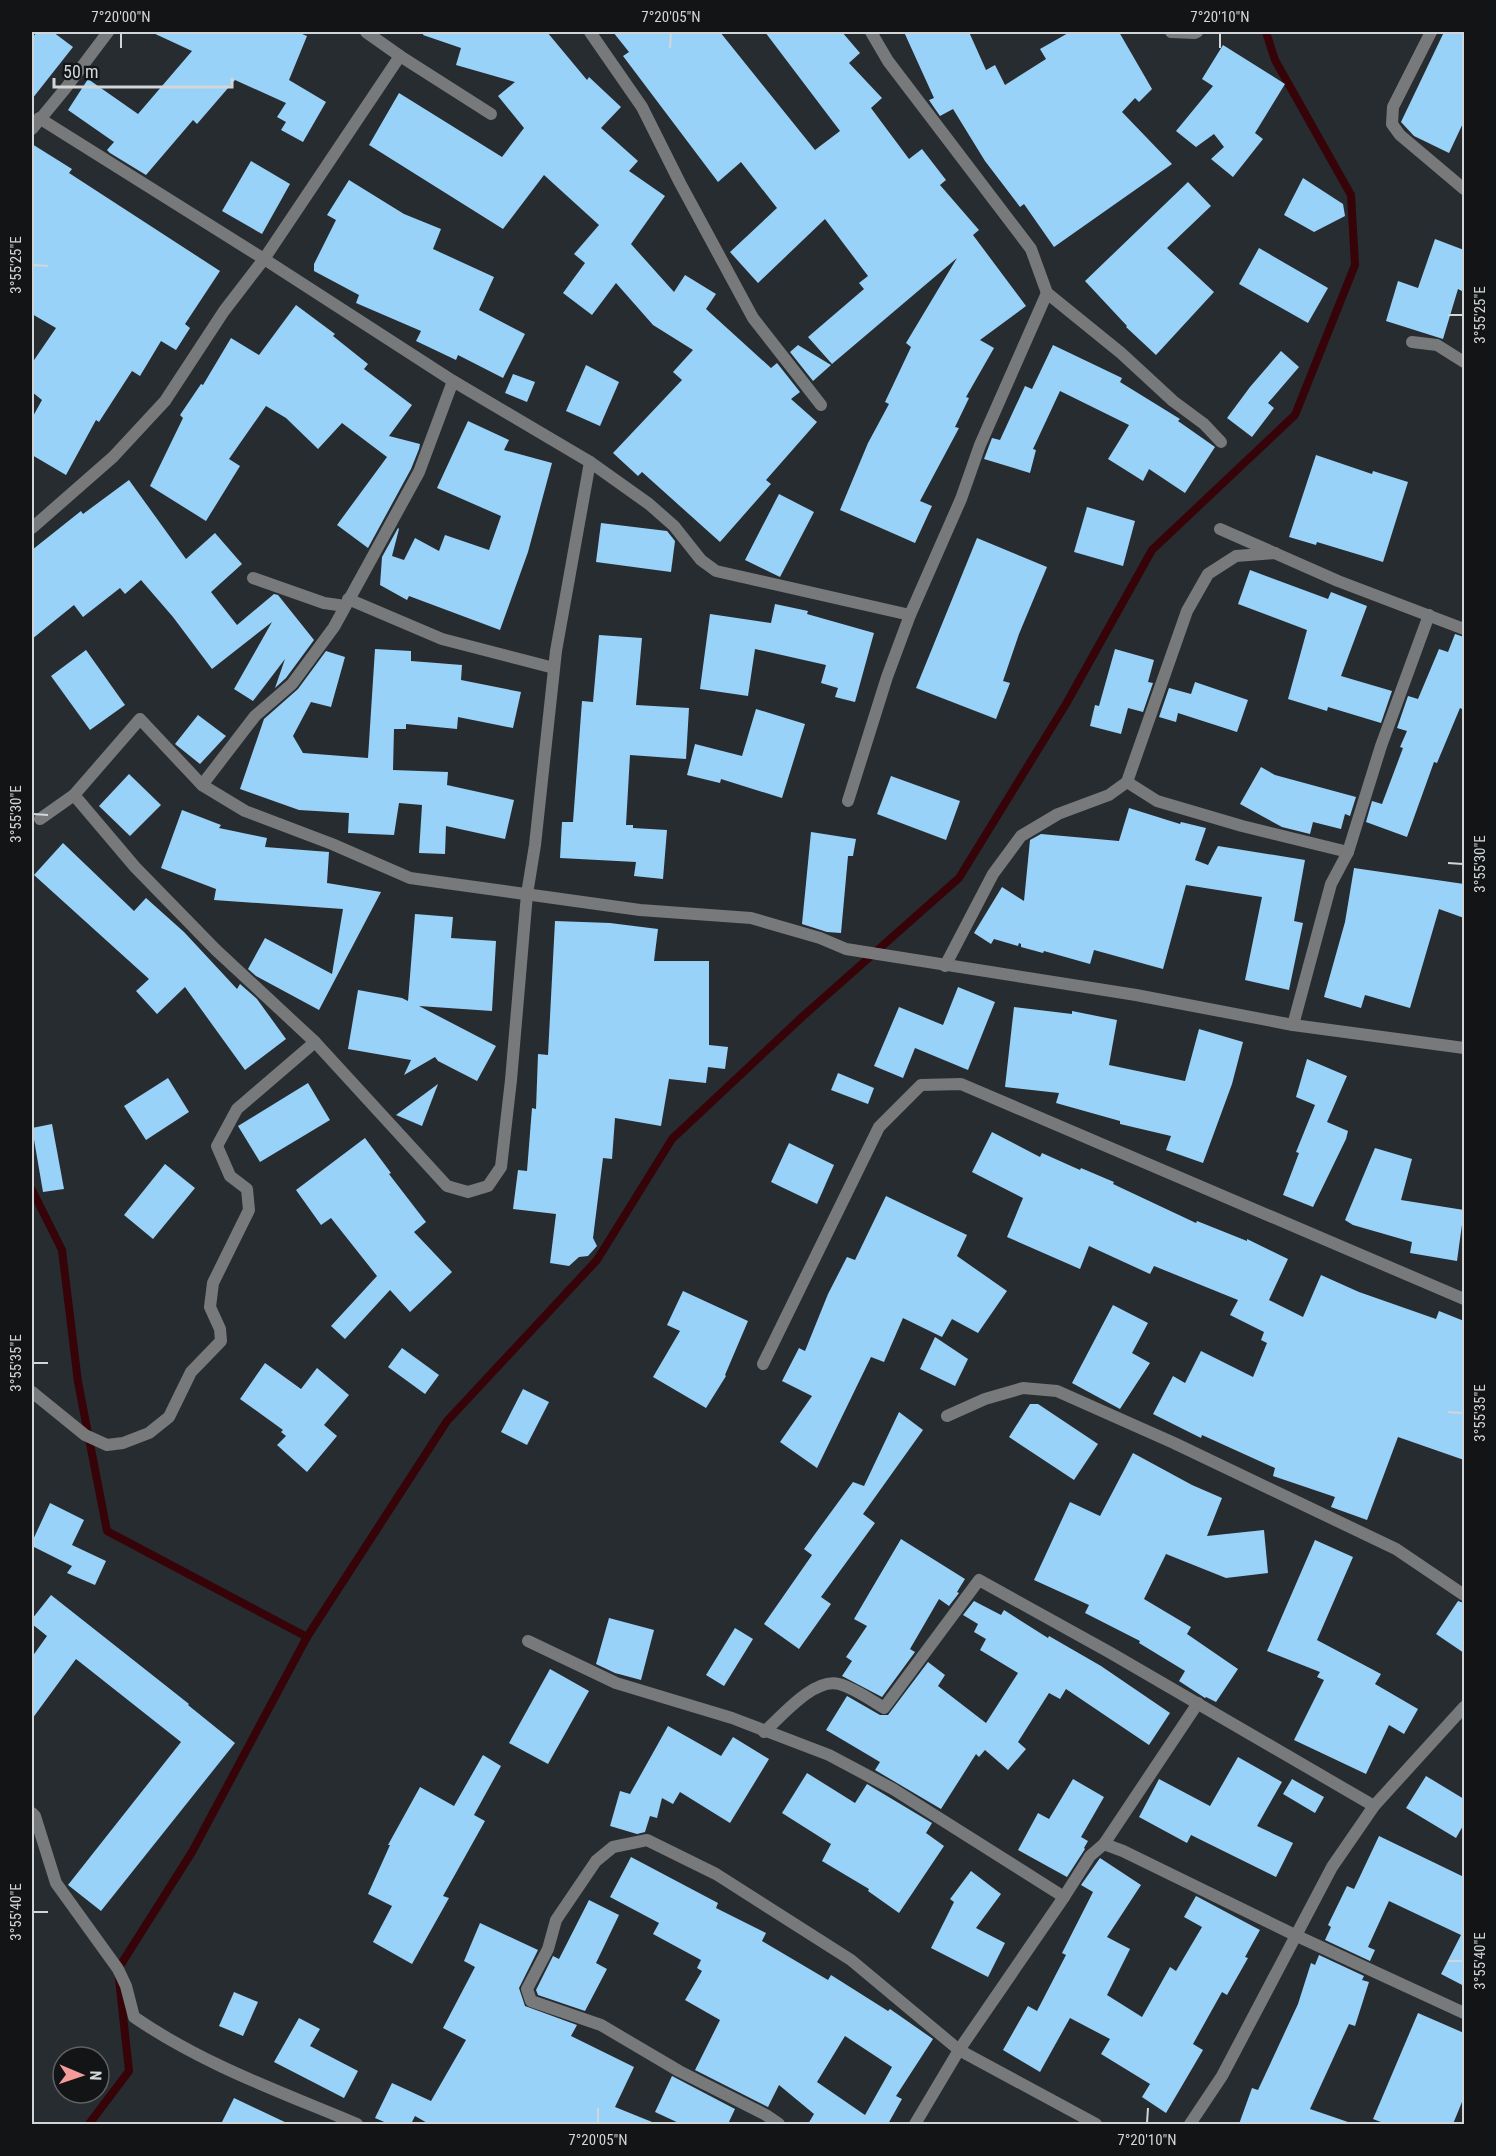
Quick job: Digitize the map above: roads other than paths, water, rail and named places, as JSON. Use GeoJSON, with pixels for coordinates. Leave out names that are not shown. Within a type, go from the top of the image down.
{"type":"FeatureCollection","features":[{"type":"Feature","properties":{"kind":"street"},"geometry":{"type":"LineString","coordinates":[[108,32],[35,124],[264,259],[453,381],[590,462],[649,504],[674,526],[701,560],[716,571],[910,615]]}},
{"type":"Feature","properties":{"kind":"street"},"geometry":{"type":"LineString","coordinates":[[366,32],[491,114]]}},
{"type":"Feature","properties":{"kind":"street"},"geometry":{"type":"LineString","coordinates":[[590,32],[642,107],[753,318],[821,405]]}},
{"type":"Feature","properties":{"kind":"street"},"geometry":{"type":"LineString","coordinates":[[871,32],[888,61],[1031,249],[1047,294],[1121,353],[1173,401],[1204,424],[1221,442]]}},
{"type":"Feature","properties":{"kind":"street"},"geometry":{"type":"LineString","coordinates":[[1172,32],[1197,32]]}},
{"type":"Feature","properties":{"kind":"street"},"geometry":{"type":"LineString","coordinates":[[1431,32],[1393,107],[1392,124],[1400,135],[1464,189]]}},
{"type":"Feature","properties":{"kind":"street"},"geometry":{"type":"LineString","coordinates":[[32,528],[113,457],[165,401],[224,311],[264,259],[400,56]]}},
{"type":"Feature","properties":{"kind":"street"},"geometry":{"type":"LineString","coordinates":[[848,801],[887,677],[910,615],[961,500],[980,445],[1047,294]]}},
{"type":"Feature","properties":{"kind":"street"},"geometry":{"type":"LineString","coordinates":[[1412,342],[1437,345],[1464,362]]}},
{"type":"Feature","properties":{"kind":"street"},"geometry":{"type":"LineString","coordinates":[[202,785],[255,716],[292,684],[334,627],[419,472],[453,381]]}},
{"type":"Feature","properties":{"kind":"street"},"geometry":{"type":"LineString","coordinates":[[74,795],[135,867],[199,933],[315,1042],[447,1186],[468,1192],[488,1186],[501,1167],[527,894],[535,845],[554,668],[590,462]]}},
{"type":"Feature","properties":{"kind":"street"},"geometry":{"type":"LineString","coordinates":[[1220,529],[1338,581],[1464,629]]}},
{"type":"Feature","properties":{"kind":"street"},"geometry":{"type":"LineString","coordinates":[[945,966],[993,874],[1021,836],[1058,814],[1109,795],[1127,782],[1187,610],[1208,574],[1236,556],[1275,553]]}},
{"type":"Feature","properties":{"kind":"street"},"geometry":{"type":"LineString","coordinates":[[254,578],[324,603],[346,602],[442,639],[554,668]]}},
{"type":"Feature","properties":{"kind":"street"},"geometry":{"type":"LineString","coordinates":[[1293,1025],[1331,884],[1348,852],[1381,746],[1429,615]]}},
{"type":"Feature","properties":{"kind":"street"},"geometry":{"type":"LineString","coordinates":[[40,819],[74,795],[140,719],[202,785],[245,811],[332,844],[410,878],[640,910],[751,918],[820,938],[846,949],[1136,995],[1293,1025],[1464,1048]]}},
{"type":"Feature","properties":{"kind":"street"},"geometry":{"type":"LineString","coordinates":[[1127,782],[1157,801],[1242,826],[1348,852]]}},
{"type":"Feature","properties":{"kind":"street"},"geometry":{"type":"LineString","coordinates":[[32,1392],[85,1435],[107,1445],[123,1443],[149,1433],[169,1417],[191,1372],[221,1341],[220,1329],[210,1307],[213,1283],[249,1210],[247,1189],[230,1176],[217,1146],[237,1109],[315,1042]]}},
{"type":"Feature","properties":{"kind":"street"},"geometry":{"type":"LineString","coordinates":[[763,1364],[879,1127],[921,1085],[961,1084],[1464,1299]]}},
{"type":"Feature","properties":{"kind":"street"},"geometry":{"type":"LineString","coordinates":[[947,1416],[985,1399],[1023,1388],[1057,1391],[1174,1443],[1396,1550],[1464,1595]]}},
{"type":"Feature","properties":{"kind":"street"},"geometry":{"type":"LineString","coordinates":[[764,1732],[811,1690],[822,1684],[838,1683],[884,1708],[979,1580],[1198,1703],[1374,1806]]}},
{"type":"Feature","properties":{"kind":"street"},"geometry":{"type":"LineString","coordinates":[[528,1641],[616,1683],[732,1718],[829,1755],[893,1789],[1064,1897]]}},
{"type":"Feature","properties":{"kind":"street"},"geometry":{"type":"LineString","coordinates":[[915,2124],[959,2050],[1090,1856],[1104,1844],[1198,1703]]}},
{"type":"Feature","properties":{"kind":"street"},"geometry":{"type":"LineString","coordinates":[[1190,2124],[1222,2076],[1332,1867],[1374,1806],[1464,1707]]}},
{"type":"Feature","properties":{"kind":"street"},"geometry":{"type":"LineString","coordinates":[[32,1813],[35,1816],[56,1883],[118,1970],[126,1986],[134,2017],[210,2062],[357,2124]]}},
{"type":"Feature","properties":{"kind":"street"},"geometry":{"type":"LineString","coordinates":[[779,2124],[766,2115],[679,2071],[601,2025],[531,2001],[527,1989],[548,1948],[556,1920],[596,1861],[613,1847],[647,1840],[716,1874],[851,1960],[959,2050],[1096,2124]]}},
{"type":"Feature","properties":{"kind":"street"},"geometry":{"type":"LineString","coordinates":[[1104,1844],[1464,2013]]}},
{"type":"Feature","properties":{"kind":"waterway"},"geometry":{"type":"LineString","coordinates":[[89,2124],[129,2071],[118,1969],[192,1852],[307,1637],[447,1421],[597,1260],[672,1139],[802,1017],[959,878],[1066,704],[1152,550],[1295,415],[1355,265],[1351,195],[1275,60],[1266,32]]}},
{"type":"Feature","properties":{"kind":"waterway"},"geometry":{"type":"LineString","coordinates":[[32,1190],[62,1250],[78,1382],[107,1531],[307,1637]]}}]}
